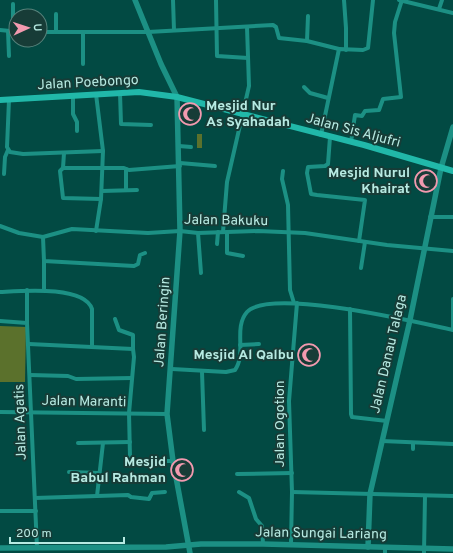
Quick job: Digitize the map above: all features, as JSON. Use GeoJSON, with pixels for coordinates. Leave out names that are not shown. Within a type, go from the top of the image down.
{"type":"FeatureCollection","features":[{"type":"Feature","properties":{"kind":"main road","name":"Jalan Poebongo"},"geometry":{"type":"LineString","coordinates":[[0,100],[120,93],[146,93],[177,97]]}},
{"type":"Feature","properties":{"kind":"main road","name":"Jalan Sis Aljufri"},"geometry":{"type":"LineString","coordinates":[[177,97],[351,142],[453,171]]}},
{"type":"Feature","properties":{"kind":"street"},"geometry":{"type":"LineString","coordinates":[[135,0],[177,97]]}},
{"type":"Feature","properties":{"kind":"street"},"geometry":{"type":"LineString","coordinates":[[173,0],[174,30]]}},
{"type":"Feature","properties":{"kind":"street"},"geometry":{"type":"LineString","coordinates":[[216,0],[218,57],[248,58]]}},
{"type":"Feature","properties":{"kind":"street"},"geometry":{"type":"LineString","coordinates":[[344,0],[346,50]]}},
{"type":"Feature","properties":{"kind":"street"},"geometry":{"type":"LineString","coordinates":[[48,32],[148,32],[274,26],[279,38],[307,40],[346,50],[363,50],[368,48],[373,0]]}},
{"type":"Feature","properties":{"kind":"street"},"geometry":{"type":"LineString","coordinates":[[351,142],[355,115],[362,116],[365,111],[379,110],[383,99],[401,97],[394,32],[401,0],[453,13]]}},
{"type":"Feature","properties":{"kind":"street"},"geometry":{"type":"LineString","coordinates":[[439,9],[442,0]]}},
{"type":"Feature","properties":{"kind":"street"},"geometry":{"type":"LineString","coordinates":[[13,4],[13,8]]}},
{"type":"Feature","properties":{"kind":"street"},"geometry":{"type":"LineString","coordinates":[[56,14],[56,32]]}},
{"type":"Feature","properties":{"kind":"street"},"geometry":{"type":"LineString","coordinates":[[307,40],[308,16]]}},
{"type":"Feature","properties":{"kind":"street"},"geometry":{"type":"LineString","coordinates":[[243,256],[227,253],[225,232],[227,182],[249,90],[247,27]]}},
{"type":"Feature","properties":{"kind":"street"},"geometry":{"type":"LineString","coordinates":[[0,30],[8,31]]}},
{"type":"Feature","properties":{"kind":"street"},"geometry":{"type":"LineString","coordinates":[[83,33],[83,64]]}},
{"type":"Feature","properties":{"kind":"street"},"geometry":{"type":"LineString","coordinates":[[9,48],[9,56]]}},
{"type":"Feature","properties":{"kind":"street"},"geometry":{"type":"LineString","coordinates":[[321,134],[339,49]]}},
{"type":"Feature","properties":{"kind":"street"},"geometry":{"type":"LineString","coordinates":[[304,87],[310,93],[328,98]]}},
{"type":"Feature","properties":{"kind":"street"},"geometry":{"type":"LineString","coordinates":[[120,93],[121,124],[151,125]]}},
{"type":"Feature","properties":{"kind":"street"},"geometry":{"type":"LineString","coordinates":[[96,94],[103,151],[102,191],[96,231]]}},
{"type":"Feature","properties":{"kind":"street"},"geometry":{"type":"LineString","coordinates":[[72,96],[72,108],[77,122],[77,131]]}},
{"type":"Feature","properties":{"kind":"street","name":"Jalan Beringin"},"geometry":{"type":"LineString","coordinates":[[177,97],[180,165],[180,231],[172,369],[167,414],[173,461],[190,553]]}},
{"type":"Feature","properties":{"kind":"street"},"geometry":{"type":"LineString","coordinates":[[4,174],[5,158],[8,150],[9,100]]}},
{"type":"Feature","properties":{"kind":"street","name":"Jalan Danau Talaga"},"geometry":{"type":"LineString","coordinates":[[368,546],[370,494],[410,320],[441,168],[453,127]]}},
{"type":"Feature","properties":{"kind":"street"},"geometry":{"type":"LineString","coordinates":[[330,137],[328,164],[308,167],[309,190],[311,194],[365,200],[359,241]]}},
{"type":"Feature","properties":{"kind":"street"},"geometry":{"type":"LineString","coordinates":[[179,146],[191,147]]}},
{"type":"Feature","properties":{"kind":"street"},"geometry":{"type":"LineString","coordinates":[[8,150],[12,153],[23,154],[103,151]]}},
{"type":"Feature","properties":{"kind":"street"},"geometry":{"type":"LineString","coordinates":[[64,152],[63,168],[60,171],[64,199],[101,199]]}},
{"type":"Feature","properties":{"kind":"street"},"geometry":{"type":"LineString","coordinates":[[0,158],[5,158]]}},
{"type":"Feature","properties":{"kind":"street"},"geometry":{"type":"LineString","coordinates":[[63,168],[126,169],[180,165],[215,166]]}},
{"type":"Feature","properties":{"kind":"street"},"geometry":{"type":"LineString","coordinates":[[126,169],[126,190]]}},
{"type":"Feature","properties":{"kind":"street","name":"Jalan Ogotion"},"geometry":{"type":"LineString","coordinates":[[283,171],[282,179],[287,199],[290,290],[296,303],[289,401],[292,473],[291,544]]}},
{"type":"Feature","properties":{"kind":"street"},"geometry":{"type":"LineString","coordinates":[[102,191],[137,190]]}},
{"type":"Feature","properties":{"kind":"street"},"geometry":{"type":"LineString","coordinates":[[430,217],[453,217]]}},
{"type":"Feature","properties":{"kind":"street","name":"Jalan Bakuku"},"geometry":{"type":"LineString","coordinates":[[0,226],[19,233],[43,237],[72,229],[148,233],[180,231],[198,233],[225,232],[318,234],[365,242],[453,251]]}},
{"type":"Feature","properties":{"kind":"street"},"geometry":{"type":"LineString","coordinates":[[217,244],[218,232]]}},
{"type":"Feature","properties":{"kind":"street"},"geometry":{"type":"LineString","coordinates":[[198,233],[201,274]]}},
{"type":"Feature","properties":{"kind":"street"},"geometry":{"type":"LineString","coordinates":[[43,237],[44,290]]}},
{"type":"Feature","properties":{"kind":"street"},"geometry":{"type":"LineString","coordinates":[[361,268],[365,242]]}},
{"type":"Feature","properties":{"kind":"street"},"geometry":{"type":"LineString","coordinates":[[44,262],[134,266],[138,264],[140,255],[145,253]]}},
{"type":"Feature","properties":{"kind":"street","name":"Jalan Agatis"},"geometry":{"type":"LineString","coordinates":[[27,290],[27,323],[37,548]]}},
{"type":"Feature","properties":{"kind":"street"},"geometry":{"type":"LineString","coordinates":[[0,292],[44,290],[76,296],[90,304],[92,309],[92,346]]}},
{"type":"Feature","properties":{"kind":"street"},"geometry":{"type":"LineString","coordinates":[[172,369],[202,372],[226,372],[235,370],[238,364],[241,320],[249,310],[264,305],[296,303],[350,309],[410,320],[453,330],[453,299]]}},
{"type":"Feature","properties":{"kind":"street"},"geometry":{"type":"LineString","coordinates":[[350,309],[351,414],[352,417],[387,421]]}},
{"type":"Feature","properties":{"kind":"street"},"geometry":{"type":"LineString","coordinates":[[115,319],[119,330],[134,335],[129,413],[130,458],[133,460],[173,461]]}},
{"type":"Feature","properties":{"kind":"street"},"geometry":{"type":"LineString","coordinates":[[0,321],[27,323]]}},
{"type":"Feature","properties":{"kind":"street"},"geometry":{"type":"LineString","coordinates":[[29,344],[133,349]]}},
{"type":"Feature","properties":{"kind":"street"},"geometry":{"type":"LineString","coordinates":[[240,345],[259,344]]}},
{"type":"Feature","properties":{"kind":"street"},"geometry":{"type":"LineString","coordinates":[[202,372],[204,430]]}},
{"type":"Feature","properties":{"kind":"street"},"geometry":{"type":"LineString","coordinates":[[30,375],[69,376],[76,378],[132,378]]}},
{"type":"Feature","properties":{"kind":"street","name":"Jalan Maranti"},"geometry":{"type":"LineString","coordinates":[[0,412],[167,414]]}},
{"type":"Feature","properties":{"kind":"street"},"geometry":{"type":"LineString","coordinates":[[382,441],[453,444]]}},
{"type":"Feature","properties":{"kind":"street"},"geometry":{"type":"LineString","coordinates":[[97,496],[103,442]]}},
{"type":"Feature","properties":{"kind":"street"},"geometry":{"type":"LineString","coordinates":[[78,443],[130,442]]}},
{"type":"Feature","properties":{"kind":"street"},"geometry":{"type":"LineString","coordinates":[[413,443],[413,449]]}},
{"type":"Feature","properties":{"kind":"street"},"geometry":{"type":"LineString","coordinates":[[70,472],[99,473]]}},
{"type":"Feature","properties":{"kind":"street"},"geometry":{"type":"LineString","coordinates":[[237,474],[292,473]]}},
{"type":"Feature","properties":{"kind":"street"},"geometry":{"type":"LineString","coordinates":[[35,498],[129,495],[131,497],[148,499],[152,493],[165,492]]}},
{"type":"Feature","properties":{"kind":"street"},"geometry":{"type":"LineString","coordinates":[[239,492],[249,498],[256,519],[262,526],[263,544]]}},
{"type":"Feature","properties":{"kind":"street"},"geometry":{"type":"LineString","coordinates":[[292,492],[453,496]]}},
{"type":"Feature","properties":{"kind":"street"},"geometry":{"type":"LineString","coordinates":[[424,551],[425,496]]}},
{"type":"Feature","properties":{"kind":"street"},"geometry":{"type":"LineString","coordinates":[[0,511],[36,511]]}},
{"type":"Feature","properties":{"kind":"street","name":"Jalan Sungai Lariang"},"geometry":{"type":"LineString","coordinates":[[0,548],[20,550],[37,548],[77,550],[291,544],[368,546],[385,550],[439,551],[453,549]]}},
{"type":"Feature","properties":{"kind":"green space"},"geometry":{"type":"Polygon","coordinates":[[[197,134],[202,134],[202,148],[197,148],[197,134]]]}},
{"type":"Feature","properties":{"kind":"green space"},"geometry":{"type":"Polygon","coordinates":[[[0,326],[26,327],[25,382],[0,382],[0,326]]]}},
{"type":"Feature","properties":{"kind":"place","name":"Mesjid Nur As Syahadah"},"geometry":{"type":"Point","coordinates":[190,114]}},
{"type":"Feature","properties":{"kind":"place","name":"Mesjid Nurul Khairat"},"geometry":{"type":"Point","coordinates":[426,181]}},
{"type":"Feature","properties":{"kind":"place","name":"Mesjid Al Qalbu"},"geometry":{"type":"Point","coordinates":[309,355]}},
{"type":"Feature","properties":{"kind":"place","name":"Mesjid Babul Rahman"},"geometry":{"type":"Point","coordinates":[182,470]}}]}
